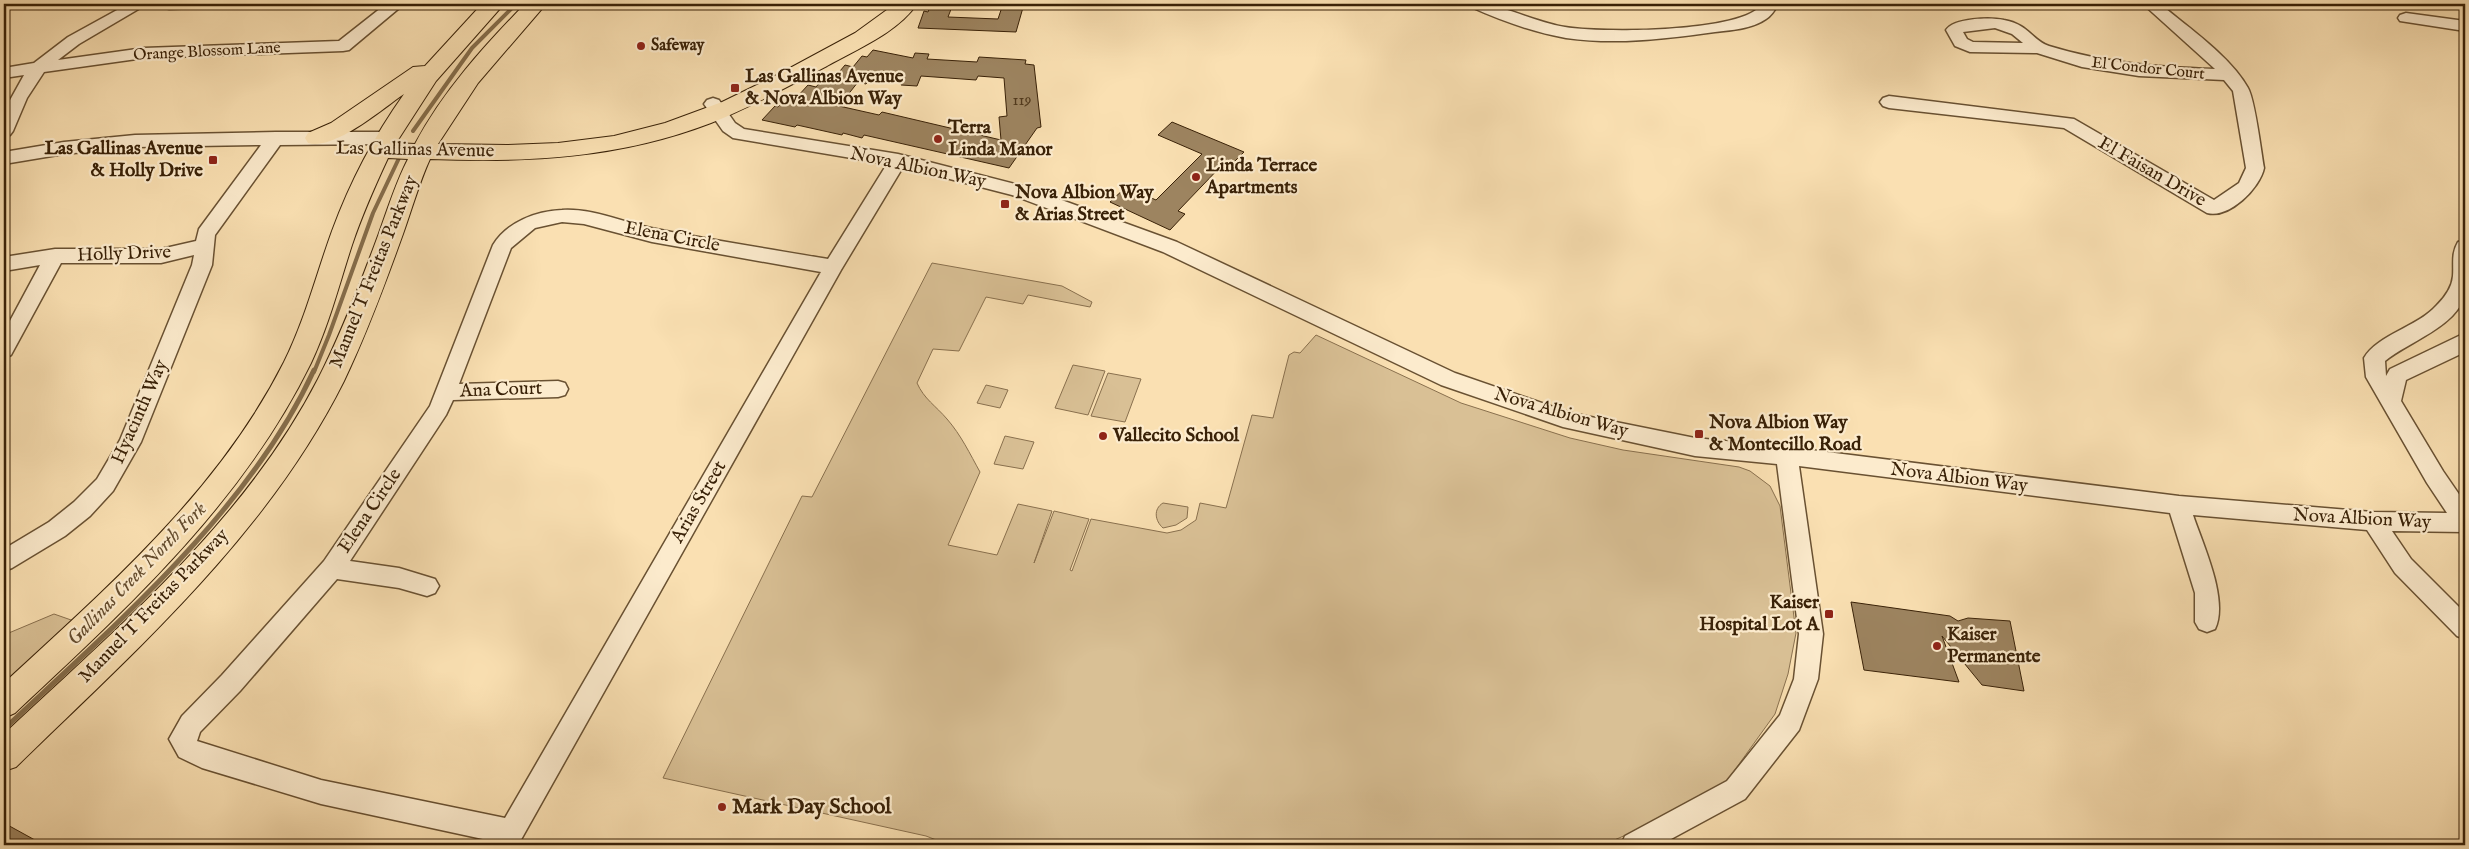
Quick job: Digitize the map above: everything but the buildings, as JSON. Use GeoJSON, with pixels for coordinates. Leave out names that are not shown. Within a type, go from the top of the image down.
{"type":"FeatureCollection","features":[{"type":"Feature","properties":{"kind":"main road","name":"Manuel T Freitas Parkway"},"geometry":{"type":"LineString","coordinates":[[4,756],[201,563],[274,473],[314,412],[348,344],[405,144],[405,107],[442,56],[494,4]]}},
{"type":"Feature","properties":{"kind":"main road","name":"Manuel T Freitas Parkway"},"geometry":{"type":"LineString","coordinates":[[4,703],[160,555],[231,470],[272,409],[305,346],[350,217],[405,144],[457,94],[536,4]]}},
{"type":"Feature","properties":{"kind":"main road","name":"Las Gallinas Avenue"},"geometry":{"type":"LineString","coordinates":[[405,144],[519,151],[647,136],[700,120],[716,108],[781,84],[865,36],[896,15],[907,4]]}},
{"type":"Feature","properties":{"kind":"main road"},"geometry":{"type":"LineString","coordinates":[[316,138],[339,128],[442,56]]}},
{"type":"Feature","properties":{"kind":"street"},"geometry":{"type":"LineString","coordinates":[[4,131],[13,108],[39,68],[80,37],[139,4]]}},
{"type":"Feature","properties":{"kind":"street","name":"Orange Blossom Lane"},"geometry":{"type":"LineString","coordinates":[[4,73],[144,53],[343,46],[396,4]]}},
{"type":"Feature","properties":{"kind":"street"},"geometry":{"type":"LineString","coordinates":[[1477,4],[1514,20],[1534,26],[1577,35],[1620,38],[1660,36],[1746,22],[1759,16],[1770,4]]}},
{"type":"Feature","properties":{"kind":"street","name":"El Faisan Drive"},"geometry":{"type":"LineString","coordinates":[[1889,102],[2068,123],[2214,208],[2245,189],[2254,178],[2255,168],[2241,90],[2231,75],[2150,4]]}},
{"type":"Feature","properties":{"kind":"street"},"geometry":{"type":"LineString","coordinates":[[2406,18],[2465,26]]}},
{"type":"Feature","properties":{"kind":"street","name":"El Condor Court"},"geometry":{"type":"LineString","coordinates":[[2038,48],[2082,62],[2138,71],[2231,75]]}},
{"type":"Feature","properties":{"kind":"street","name":"Nova Albion Way"},"geometry":{"type":"LineString","coordinates":[[716,108],[729,127],[739,134],[898,160],[1017,190],[1170,247],[1448,379],[1570,421],[1680,445],[1787,456],[2179,505],[2373,521],[2465,522]]}},
{"type":"Feature","properties":{"kind":"street","name":"Las Gallinas Avenue"},"geometry":{"type":"LineString","coordinates":[[4,167],[78,156],[145,150],[272,143],[316,138],[405,144]]}},
{"type":"Feature","properties":{"kind":"street","name":"Las Gallinas Avenue"},"geometry":{"type":"LineString","coordinates":[[4,158],[64,148],[135,141],[405,144]]}},
{"type":"Feature","properties":{"kind":"street"},"geometry":{"type":"LineString","coordinates":[[204,246],[206,234],[272,143]]}},
{"type":"Feature","properties":{"kind":"street","name":"Arias Street"},"geometry":{"type":"LineString","coordinates":[[507,838],[833,266],[898,160]]}},
{"type":"Feature","properties":{"kind":"street","name":"Elena Circle"},"geometry":{"type":"LineString","coordinates":[[507,838],[322,792],[202,756],[184,746],[182,739],[192,724],[231,683],[332,568],[439,409],[444,392],[503,245],[516,229],[534,221],[561,216],[579,216],[649,234],[833,266]]}},
{"type":"Feature","properties":{"kind":"street","name":"Holly Drive"},"geometry":{"type":"LineString","coordinates":[[4,264],[55,256],[161,256],[204,246]]}},
{"type":"Feature","properties":{"kind":"street","name":"Hyacinth Way"},"geometry":{"type":"LineString","coordinates":[[4,561],[57,530],[82,509],[105,485],[130,442],[202,265],[204,246]]}},
{"type":"Feature","properties":{"kind":"street"},"geometry":{"type":"LineString","coordinates":[[2465,247],[2462,252],[2462,281],[2450,302],[2430,326],[2386,347],[2374,358],[2376,377],[2435,477],[2465,522]]}},
{"type":"Feature","properties":{"kind":"street"},"geometry":{"type":"LineString","coordinates":[[4,350],[55,256]]}},
{"type":"Feature","properties":{"kind":"street"},"geometry":{"type":"LineString","coordinates":[[2391,401],[2397,375],[2461,345],[2465,340]]}},
{"type":"Feature","properties":{"kind":"street","name":"Ana Court"},"geometry":{"type":"LineString","coordinates":[[444,392],[558,389]]}},
{"type":"Feature","properties":{"kind":"street"},"geometry":{"type":"LineString","coordinates":[[1634,845],[1736,790],[1790,722],[1806,679],[1811,634],[1787,456]]}},
{"type":"Feature","properties":{"kind":"street"},"geometry":{"type":"LineString","coordinates":[[2179,505],[2207,593],[2207,622]]}},
{"type":"Feature","properties":{"kind":"street"},"geometry":{"type":"LineString","coordinates":[[2373,521],[2403,566],[2465,629]]}},
{"type":"Feature","properties":{"kind":"street"},"geometry":{"type":"LineString","coordinates":[[332,568],[399,578],[427,586]]}},
{"type":"Feature","properties":{"kind":"shaded area"},"geometry":{"type":"Polygon","coordinates":[[[155,4],[320,4],[169,10],[153,6],[155,4]]]}},
{"type":"Feature","properties":{"kind":"shaded area"},"geometry":{"type":"Polygon","coordinates":[[[932,263],[1062,286],[1092,302],[1090,307],[1028,295],[1023,304],[986,297],[959,351],[933,349],[917,383],[927,398],[957,432],[980,472],[948,545],[997,555],[1018,504],[1052,511],[1034,563],[1054,511],[1089,519],[1070,570],[1072,571],[1091,519],[1167,533],[1181,530],[1196,520],[1200,503],[1226,508],[1252,415],[1273,418],[1289,355],[1294,352],[1300,353],[1316,335],[1461,403],[1570,438],[1623,450],[1739,467],[1750,471],[1770,486],[1780,506],[1796,633],[1788,674],[1775,714],[1724,785],[1676,813],[1603,845],[949,845],[926,836],[663,778],[802,496],[812,497],[932,263]]]}},
{"type":"Feature","properties":{"kind":"shaded area"},"geometry":{"type":"Polygon","coordinates":[[[1073,365],[1105,371],[1088,415],[1055,408],[1073,365]]]}},
{"type":"Feature","properties":{"kind":"shaded area"},"geometry":{"type":"Polygon","coordinates":[[[1108,373],[1141,379],[1125,422],[1091,416],[1108,373]]]}},
{"type":"Feature","properties":{"kind":"shaded area"},"geometry":{"type":"Polygon","coordinates":[[[986,385],[1008,390],[1000,408],[977,403],[986,385]]]}},
{"type":"Feature","properties":{"kind":"shaded area"},"geometry":{"type":"Polygon","coordinates":[[[1005,436],[1034,442],[1023,469],[994,464],[1005,436]]]}},
{"type":"Feature","properties":{"kind":"shaded area"},"geometry":{"type":"Polygon","coordinates":[[[1163,503],[1188,507],[1187,518],[1176,525],[1163,528],[1158,522],[1156,512],[1163,503]]]}},
{"type":"Feature","properties":{"kind":"shaded area"},"geometry":{"type":"Polygon","coordinates":[[[54,614],[74,621],[4,687],[4,635],[54,614]]]}},
{"type":"Feature","properties":{"kind":"waterway","name":"Gallinas Creek North Fork"},"geometry":{"type":"LineString","coordinates":[[413,131],[472,48],[516,4]]}},
{"type":"Feature","properties":{"kind":"waterway","name":"Gallinas Creek North Fork"},"geometry":{"type":"LineString","coordinates":[[314,372],[373,213],[400,156]]}},
{"type":"Feature","properties":{"kind":"waterway","name":"Gallinas Creek North Fork"},"geometry":{"type":"LineString","coordinates":[[4,729],[134,607],[217,518],[254,471],[287,421],[314,370]]}},
{"type":"Feature","properties":{"kind":"place","name":"Safeway"},"geometry":{"type":"Point","coordinates":[641,46]}},
{"type":"Feature","properties":{"kind":"place","name":"Las Gallinas Avenue & Nova Albion Way"},"geometry":{"type":"Point","coordinates":[735,88]}},
{"type":"Feature","properties":{"kind":"place","name":"Terra Linda Manor"},"geometry":{"type":"Point","coordinates":[938,139]}},
{"type":"Feature","properties":{"kind":"place","name":"Las Gallinas Avenue & Holly Drive"},"geometry":{"type":"Point","coordinates":[213,160]}},
{"type":"Feature","properties":{"kind":"place","name":"Linda Terrace Apartments"},"geometry":{"type":"Point","coordinates":[1196,177]}},
{"type":"Feature","properties":{"kind":"place","name":"Nova Albion Way & Arias Street"},"geometry":{"type":"Point","coordinates":[1005,204]}},
{"type":"Feature","properties":{"kind":"place","name":"Nova Albion Way & Montecillo Road"},"geometry":{"type":"Point","coordinates":[1699,434]}},
{"type":"Feature","properties":{"kind":"place","name":"Vallecito School"},"geometry":{"type":"Point","coordinates":[1103,436]}},
{"type":"Feature","properties":{"kind":"place","name":"Kaiser Hospital Lot A"},"geometry":{"type":"Point","coordinates":[1829,614]}},
{"type":"Feature","properties":{"kind":"place","name":"Kaiser Permanente"},"geometry":{"type":"Point","coordinates":[1937,646]}},
{"type":"Feature","properties":{"kind":"place","name":"Mark Day School"},"geometry":{"type":"Point","coordinates":[722,807]}}]}
